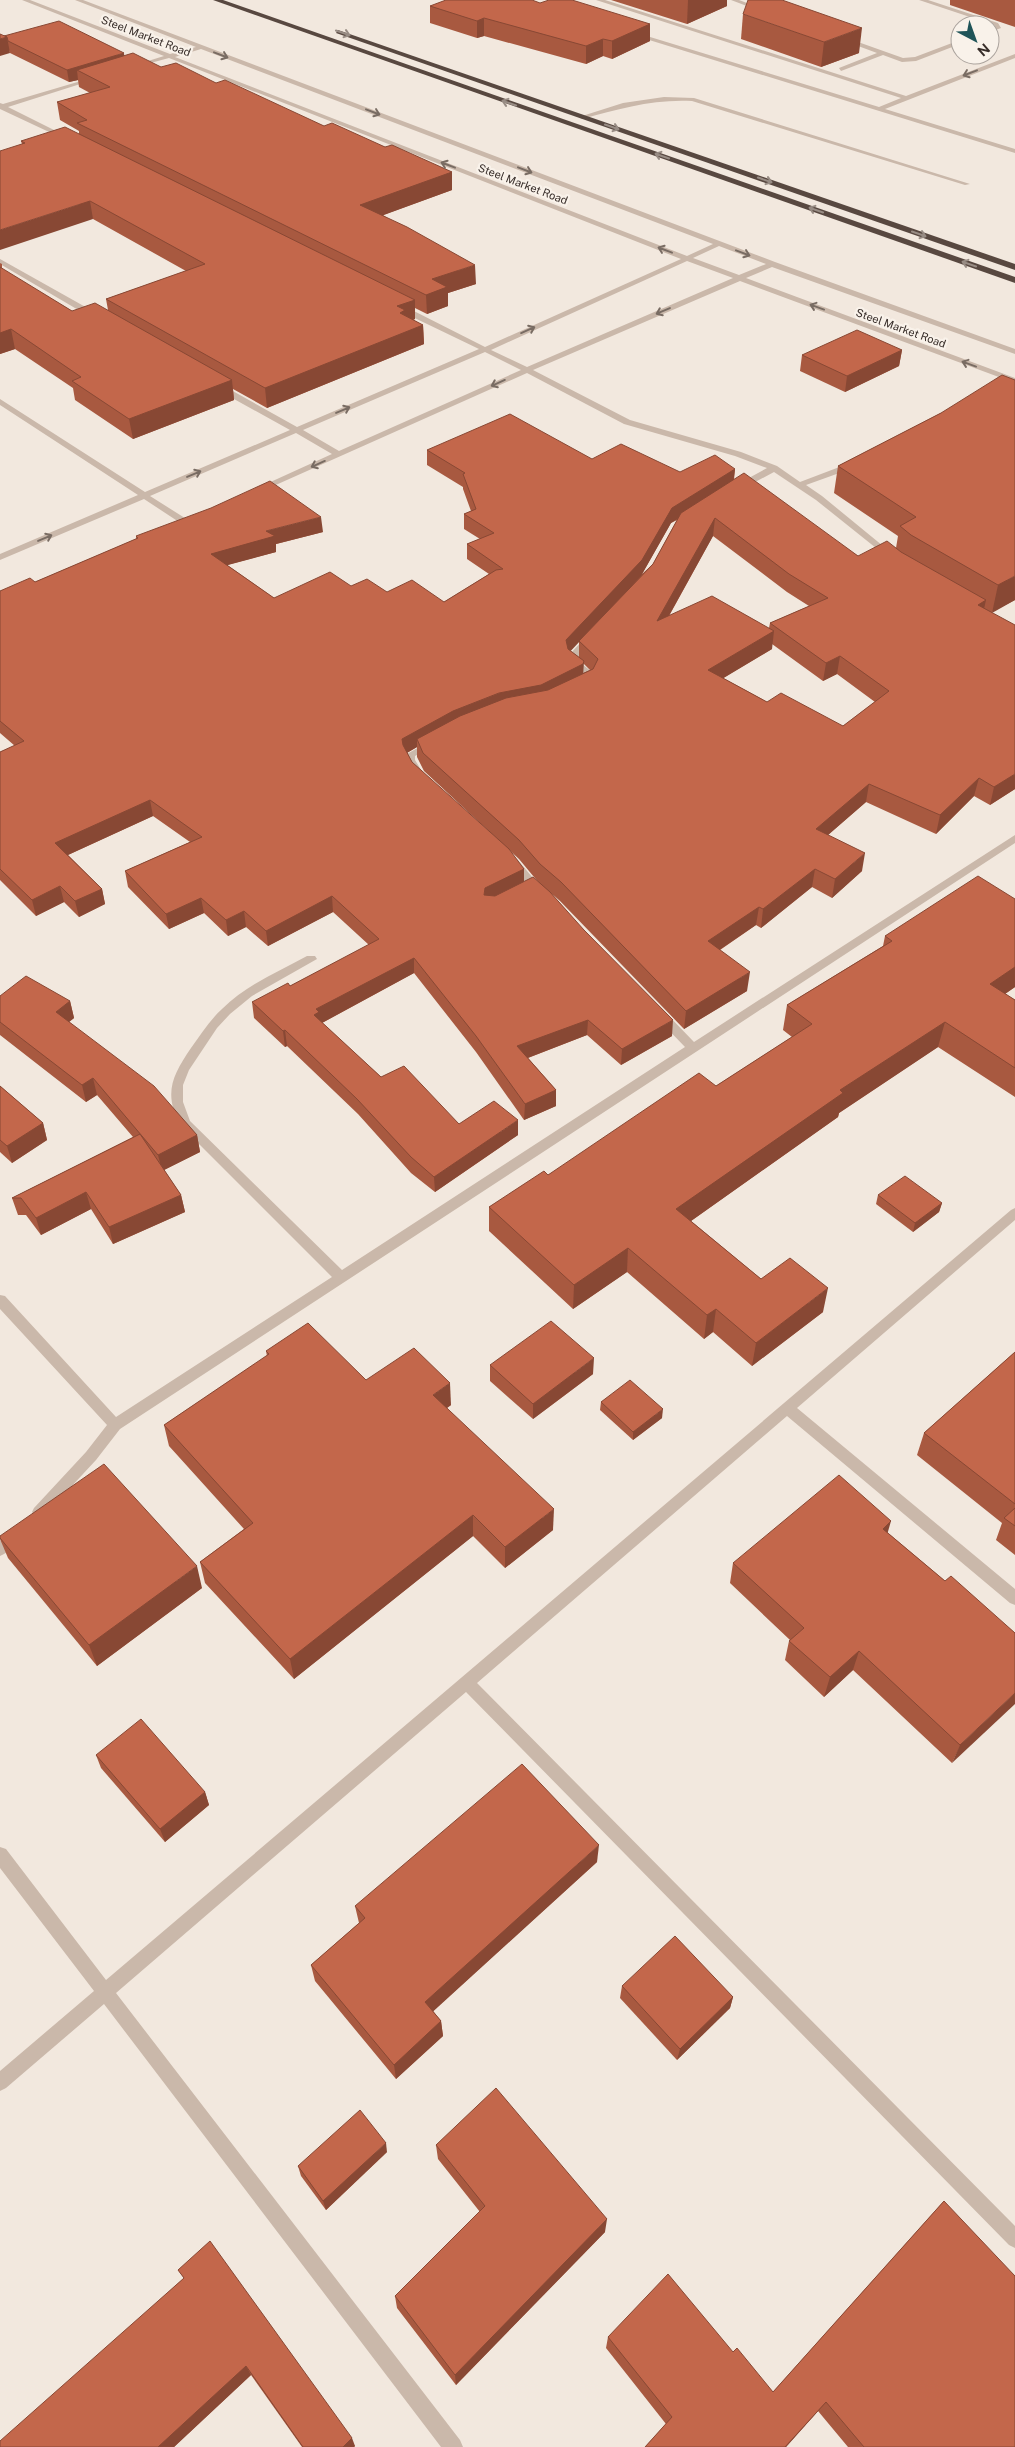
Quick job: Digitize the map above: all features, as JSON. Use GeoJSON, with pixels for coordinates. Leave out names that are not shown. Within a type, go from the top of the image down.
{"type":"FeatureCollection","features":[{"type":"Feature","properties":{"kind":"highway"},"geometry":{"type":"LineString","coordinates":[[216,0],[1015,280]]}},
{"type":"Feature","properties":{"kind":"highway"},"geometry":{"type":"LineString","coordinates":[[331,29],[1015,267]]}},
{"type":"Feature","properties":{"kind":"street","name":"Steel Market Road"},"geometry":{"type":"LineString","coordinates":[[25,0],[686,258],[1015,381]]}},
{"type":"Feature","properties":{"kind":"street","name":"Steel Market Road"},"geometry":{"type":"LineString","coordinates":[[78,0],[772,264],[1015,352]]}},
{"type":"Feature","properties":{"kind":"street"},"geometry":{"type":"LineString","coordinates":[[600,0],[906,98]]}},
{"type":"Feature","properties":{"kind":"street"},"geometry":{"type":"LineString","coordinates":[[734,0],[772,13]]}},
{"type":"Feature","properties":{"kind":"street"},"geometry":{"type":"LineString","coordinates":[[922,0],[968,15]]}},
{"type":"Feature","properties":{"kind":"street"},"geometry":{"type":"LineString","coordinates":[[629,32],[1015,152]]}},
{"type":"Feature","properties":{"kind":"street"},"geometry":{"type":"LineString","coordinates":[[837,36],[902,60],[916,59],[950,46]]}},
{"type":"Feature","properties":{"kind":"street"},"geometry":{"type":"LineString","coordinates":[[123,70],[201,47]]}},
{"type":"Feature","properties":{"kind":"street"},"geometry":{"type":"LineString","coordinates":[[841,69],[883,53]]}},
{"type":"Feature","properties":{"kind":"street"},"geometry":{"type":"LineString","coordinates":[[879,109],[1015,56]]}},
{"type":"Feature","properties":{"kind":"street"},"geometry":{"type":"LineString","coordinates":[[1,106],[104,76]]}},
{"type":"Feature","properties":{"kind":"street"},"geometry":{"type":"LineString","coordinates":[[582,117],[611,107],[650,100],[692,99],[967,184]]}},
{"type":"Feature","properties":{"kind":"street"},"geometry":{"type":"LineString","coordinates":[[1,106],[73,142]]}},
{"type":"Feature","properties":{"kind":"street"},"geometry":{"type":"LineString","coordinates":[[0,557],[484,350],[719,244]]}},
{"type":"Feature","properties":{"kind":"street"},"geometry":{"type":"LineString","coordinates":[[0,262],[101,320]]}},
{"type":"Feature","properties":{"kind":"street"},"geometry":{"type":"LineString","coordinates":[[248,494],[772,264]]}},
{"type":"Feature","properties":{"kind":"street"},"geometry":{"type":"LineString","coordinates":[[394,305],[527,370],[627,422],[656,432],[738,454],[774,468],[819,498],[896,561]]}},
{"type":"Feature","properties":{"kind":"street"},"geometry":{"type":"LineString","coordinates":[[1006,387],[1015,381]]}},
{"type":"Feature","properties":{"kind":"street"},"geometry":{"type":"LineString","coordinates":[[211,382],[339,454]]}},
{"type":"Feature","properties":{"kind":"street"},"geometry":{"type":"LineString","coordinates":[[0,402],[185,522]]}},
{"type":"Feature","properties":{"kind":"street"},"geometry":{"type":"LineString","coordinates":[[799,485],[861,462]]}},
{"type":"Feature","properties":{"kind":"street"},"geometry":{"type":"LineString","coordinates":[[728,493],[774,468]]}},
{"type":"Feature","properties":{"kind":"street"},"geometry":{"type":"LineString","coordinates":[[176,526],[194,518]]}},
{"type":"Feature","properties":{"kind":"street"},"geometry":{"type":"LineString","coordinates":[[579,687],[588,683],[591,678],[589,674],[572,661],[572,657],[596,632]]}},
{"type":"Feature","properties":{"kind":"street"},"geometry":{"type":"LineString","coordinates":[[425,780],[410,760],[410,755],[439,739]]}},
{"type":"Feature","properties":{"kind":"street"},"geometry":{"type":"LineString","coordinates":[[0,1550],[91,1456],[115,1425],[1015,838]]}},
{"type":"Feature","properties":{"kind":"street"},"geometry":{"type":"LineString","coordinates":[[507,856],[534,889]]}},
{"type":"Feature","properties":{"kind":"street"},"geometry":{"type":"LineString","coordinates":[[311,959],[237,1001],[216,1022],[178,1076],[175,1097],[185,1123],[341,1277]]}},
{"type":"Feature","properties":{"kind":"street"},"geometry":{"type":"LineString","coordinates":[[652,1006],[693,1048]]}},
{"type":"Feature","properties":{"kind":"street"},"geometry":{"type":"LineString","coordinates":[[0,2082],[1015,1213]]}},
{"type":"Feature","properties":{"kind":"street"},"geometry":{"type":"LineString","coordinates":[[0,1300],[115,1425]]}},
{"type":"Feature","properties":{"kind":"street"},"geometry":{"type":"LineString","coordinates":[[787,1408],[1015,1598]]}},
{"type":"Feature","properties":{"kind":"street"},"geometry":{"type":"LineString","coordinates":[[467,1683],[1015,2239]]}},
{"type":"Feature","properties":{"kind":"street"},"geometry":{"type":"LineString","coordinates":[[0,1855],[452,2447]]}},
{"type":"Feature","properties":{"kind":"building"},"geometry":{"type":"Polygon","coordinates":[[[446,0],[532,0],[540,3],[549,0],[572,0],[650,24],[612,41],[603,39],[586,46],[484,18],[477,21],[430,6],[446,0]]]}},
{"type":"Feature","properties":{"kind":"building"},"geometry":{"type":"Polygon","coordinates":[[[748,0],[782,0],[862,28],[824,42],[743,14],[748,0]]]}},
{"type":"Feature","properties":{"kind":"building"},"geometry":{"type":"Polygon","coordinates":[[[59,21],[124,53],[67,70],[8,41],[7,37],[4,36],[59,21]]]}},
{"type":"Feature","properties":{"kind":"building"},"geometry":{"type":"Polygon","coordinates":[[[0,34],[7,37],[0,39],[0,34]]]}},
{"type":"Feature","properties":{"kind":"building"},"geometry":{"type":"Polygon","coordinates":[[[133,53],[161,67],[176,63],[216,83],[225,80],[324,126],[332,123],[385,147],[392,145],[452,172],[360,205],[407,227],[475,265],[432,279],[447,287],[426,295],[77,123],[87,120],[57,102],[110,87],[77,70],[133,53]]]}},
{"type":"Feature","properties":{"kind":"building"},"geometry":{"type":"Polygon","coordinates":[[[65,127],[415,300],[397,306],[405,310],[400,313],[423,325],[265,388],[106,299],[205,264],[90,201],[0,230],[0,151],[25,143],[21,141],[65,127]]]}},
{"type":"Feature","properties":{"kind":"building"},"geometry":{"type":"Polygon","coordinates":[[[0,267],[72,311],[95,303],[232,380],[129,419],[72,381],[81,377],[11,329],[0,333],[0,267]]]}},
{"type":"Feature","properties":{"kind":"building"},"geometry":{"type":"Polygon","coordinates":[[[857,330],[902,350],[847,376],[802,355],[857,330]]]}},
{"type":"Feature","properties":{"kind":"building"},"geometry":{"type":"Polygon","coordinates":[[[1002,375],[1015,380],[1015,576],[998,585],[911,535],[900,526],[916,517],[838,466],[941,413],[1002,375]]]}},
{"type":"Feature","properties":{"kind":"building"},"geometry":{"type":"Polygon","coordinates":[[[510,414],[592,459],[621,444],[680,472],[715,455],[735,469],[672,508],[642,560],[566,640],[568,649],[584,661],[583,664],[541,685],[499,693],[453,711],[402,739],[412,762],[509,849],[524,869],[485,888],[484,895],[495,896],[533,877],[550,892],[584,930],[673,1020],[622,1049],[588,1020],[517,1046],[556,1090],[525,1104],[476,1036],[414,958],[316,1009],[319,1012],[314,1015],[381,1077],[404,1066],[459,1124],[494,1101],[518,1120],[434,1177],[411,1157],[357,1099],[285,1030],[283,1031],[252,1002],[288,983],[290,986],[379,939],[332,896],[266,931],[244,911],[226,920],[201,898],[166,914],[125,871],[202,837],[150,800],[55,843],[102,889],[75,901],[60,886],[32,900],[0,869],[0,752],[24,741],[0,721],[0,591],[30,578],[35,582],[138,538],[136,536],[211,508],[270,481],[321,517],[266,531],[275,536],[211,554],[274,598],[330,572],[351,586],[367,579],[387,592],[412,580],[444,602],[496,570],[503,569],[467,544],[494,533],[464,514],[476,509],[463,474],[465,473],[427,450],[510,414]]]}},
{"type":"Feature","properties":{"kind":"building"},"geometry":{"type":"Polygon","coordinates":[[[744,473],[858,556],[887,541],[901,552],[986,600],[978,605],[1015,625],[1015,774],[994,787],[979,778],[940,815],[869,784],[816,829],[865,853],[835,879],[815,869],[763,909],[759,907],[708,941],[750,972],[686,1011],[561,882],[540,864],[519,840],[423,753],[417,739],[460,716],[506,698],[548,690],[593,669],[598,659],[579,641],[653,564],[681,513],[744,473]],[[715,518],[657,621],[712,596],[774,631],[708,670],[767,702],[781,693],[843,726],[889,691],[840,656],[826,663],[770,623],[828,598],[789,574],[715,518]]]}},
{"type":"Feature","properties":{"kind":"building"},"geometry":{"type":"Polygon","coordinates":[[[978,876],[1015,899],[1015,967],[990,984],[1015,1000],[1015,1068],[945,1022],[840,1090],[843,1093],[676,1209],[761,1279],[790,1258],[828,1288],[756,1343],[716,1309],[707,1315],[628,1248],[574,1285],[489,1207],[544,1171],[548,1175],[699,1073],[716,1086],[812,1024],[787,1005],[892,941],[885,936],[978,876]]]}},
{"type":"Feature","properties":{"kind":"building"},"geometry":{"type":"Polygon","coordinates":[[[26,976],[70,1001],[56,1012],[154,1086],[197,1135],[158,1155],[93,1078],[82,1085],[0,1022],[0,996],[26,976]]]}},
{"type":"Feature","properties":{"kind":"building"},"geometry":{"type":"Polygon","coordinates":[[[0,1086],[43,1123],[7,1146],[0,1140],[0,1086]]]}},
{"type":"Feature","properties":{"kind":"building"},"geometry":{"type":"Polygon","coordinates":[[[140,1134],[181,1195],[109,1227],[86,1192],[36,1218],[21,1198],[12,1198],[140,1134]]]}},
{"type":"Feature","properties":{"kind":"building"},"geometry":{"type":"Polygon","coordinates":[[[905,1176],[942,1203],[915,1223],[878,1195],[905,1176]]]}},
{"type":"Feature","properties":{"kind":"building"},"geometry":{"type":"Polygon","coordinates":[[[551,1321],[594,1358],[533,1404],[490,1365],[551,1321]]]}},
{"type":"Feature","properties":{"kind":"building"},"geometry":{"type":"Polygon","coordinates":[[[308,1323],[366,1380],[414,1348],[450,1383],[433,1395],[554,1509],[505,1547],[473,1515],[290,1659],[200,1562],[253,1523],[164,1425],[269,1354],[266,1351],[308,1323]]]}},
{"type":"Feature","properties":{"kind":"building"},"geometry":{"type":"Polygon","coordinates":[[[1015,1352],[1015,1504],[924,1433],[1015,1352]]]}},
{"type":"Feature","properties":{"kind":"building"},"geometry":{"type":"Polygon","coordinates":[[[630,1380],[663,1409],[633,1432],[601,1402],[630,1380]]]}},
{"type":"Feature","properties":{"kind":"building"},"geometry":{"type":"Polygon","coordinates":[[[104,1464],[197,1566],[89,1645],[0,1536],[104,1464]]]}},
{"type":"Feature","properties":{"kind":"building"},"geometry":{"type":"Polygon","coordinates":[[[839,1475],[891,1521],[883,1529],[945,1581],[951,1576],[1015,1633],[1015,1693],[960,1745],[859,1651],[830,1677],[789,1641],[804,1628],[733,1563],[839,1475]]]}},
{"type":"Feature","properties":{"kind":"building"},"geometry":{"type":"Polygon","coordinates":[[[1015,1508],[1015,1526],[1004,1518],[1015,1508]]]}},
{"type":"Feature","properties":{"kind":"building"},"geometry":{"type":"Polygon","coordinates":[[[141,1719],[205,1792],[160,1829],[96,1755],[141,1719]]]}},
{"type":"Feature","properties":{"kind":"building"},"geometry":{"type":"Polygon","coordinates":[[[522,1764],[599,1845],[425,2002],[441,2021],[394,2065],[311,1965],[365,1918],[355,1906],[522,1764]]]}},
{"type":"Feature","properties":{"kind":"building"},"geometry":{"type":"Polygon","coordinates":[[[675,1936],[733,1997],[680,2049],[622,1986],[675,1936]]]}},
{"type":"Feature","properties":{"kind":"building"},"geometry":{"type":"Polygon","coordinates":[[[496,2088],[607,2219],[455,2375],[395,2296],[485,2206],[436,2145],[496,2088]]]}},
{"type":"Feature","properties":{"kind":"building"},"geometry":{"type":"Polygon","coordinates":[[[360,2110],[386,2143],[323,2201],[298,2166],[360,2110]]]}},
{"type":"Feature","properties":{"kind":"building"},"geometry":{"type":"Polygon","coordinates":[[[944,2201],[1015,2276],[1015,2447],[864,2447],[826,2402],[785,2447],[645,2447],[672,2417],[608,2337],[668,2274],[733,2352],[737,2348],[773,2392],[944,2201]]]}},
{"type":"Feature","properties":{"kind":"building"},"geometry":{"type":"Polygon","coordinates":[[[210,2241],[352,2438],[343,2447],[303,2447],[246,2366],[158,2447],[0,2447],[0,2441],[184,2278],[178,2270],[210,2241]]]}}]}
